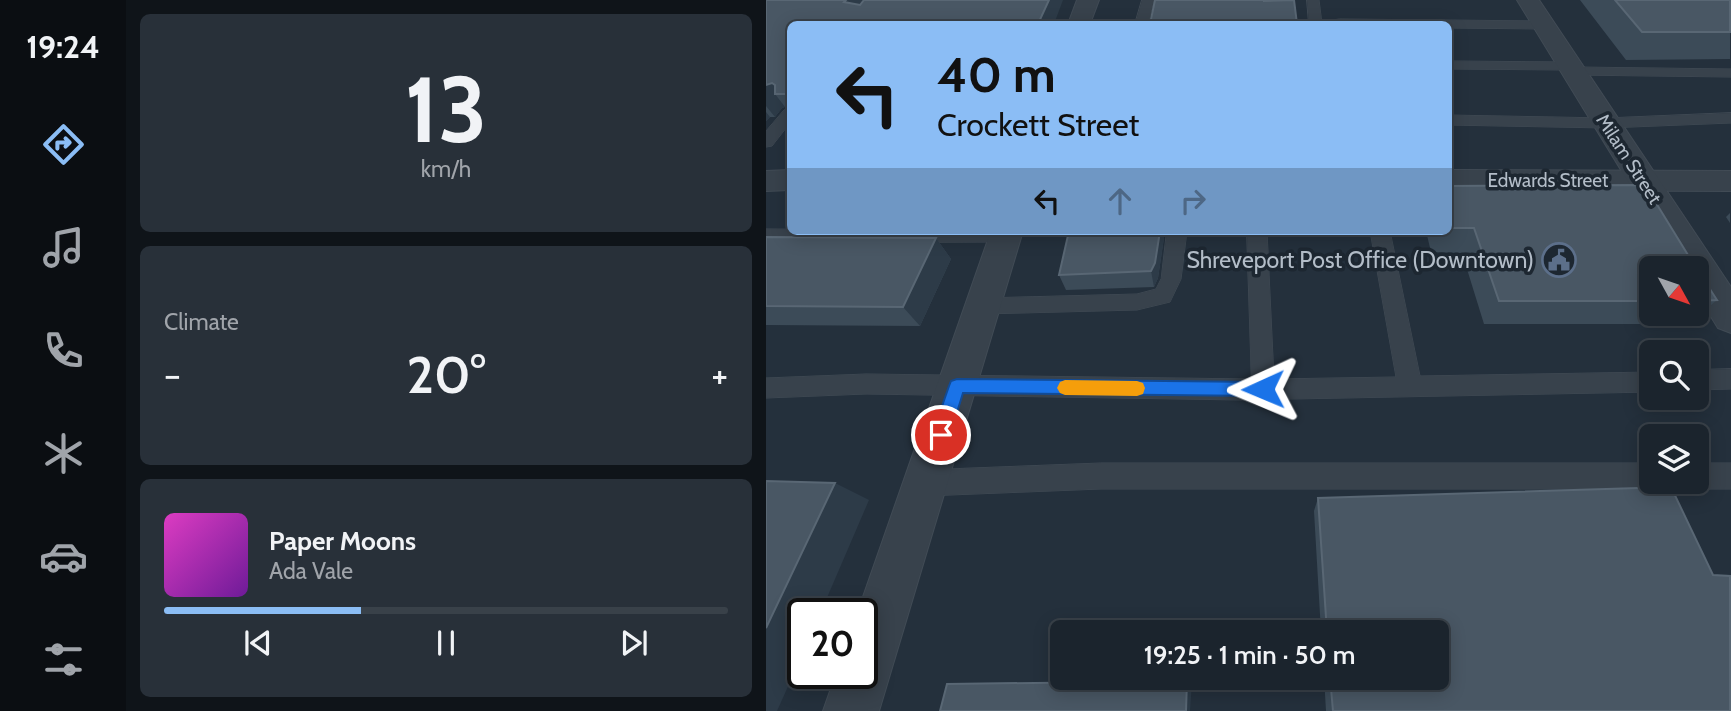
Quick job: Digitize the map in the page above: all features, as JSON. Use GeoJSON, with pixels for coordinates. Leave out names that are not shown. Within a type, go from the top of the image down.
{"type":"FeatureCollection","features":[{"type":"Feature","properties":{"kind":"street"},"geometry":{"type":"LineString","coordinates":[[1080,21],[1088,0]]}},
{"type":"Feature","properties":{"kind":"street","name":"Milam Street"},"geometry":{"type":"LineString","coordinates":[[1528,0],[1730,318]]}},
{"type":"Feature","properties":{"kind":"street"},"geometry":{"type":"LineString","coordinates":[[766,181],[787,180]]}},
{"type":"Feature","properties":{"kind":"street","name":"Edwards Street"},"geometry":{"type":"LineString","coordinates":[[1452,180],[1730,181]]}},
{"type":"Feature","properties":{"kind":"street"},"geometry":{"type":"LineString","coordinates":[[851,711],[1005,235]]}},
{"type":"Feature","properties":{"kind":"lane"},"geometry":{"type":"LineString","coordinates":[[1143,21],[1148,0]]}},
{"type":"Feature","properties":{"kind":"lane"},"geometry":{"type":"LineString","coordinates":[[1313,0],[1316,21]]}},
{"type":"Feature","properties":{"kind":"lane"},"geometry":{"type":"LineString","coordinates":[[1452,24],[1544,25]]}},
{"type":"Feature","properties":{"kind":"lane"},"geometry":{"type":"LineString","coordinates":[[1452,65],[1730,73]]}},
{"type":"Feature","properties":{"kind":"lane"},"geometry":{"type":"LineString","coordinates":[[766,142],[787,117]]}},
{"type":"Feature","properties":{"kind":"lane"},"geometry":{"type":"LineString","coordinates":[[1452,120],[1606,123],[1730,118]]}},
{"type":"Feature","properties":{"kind":"lane"},"geometry":{"type":"LineString","coordinates":[[766,236],[846,235]]}},
{"type":"Feature","properties":{"kind":"lane"},"geometry":{"type":"LineString","coordinates":[[982,306],[1137,302],[1163,296],[1171,279],[1176,235]]}},
{"type":"Feature","properties":{"kind":"lane"},"geometry":{"type":"LineString","coordinates":[[1257,235],[1263,389]]}},
{"type":"Feature","properties":{"kind":"lane"},"geometry":{"type":"LineString","coordinates":[[1381,235],[1410,387]]}},
{"type":"Feature","properties":{"kind":"lane"},"geometry":{"type":"LineString","coordinates":[[1709,380],[1730,379]]}},
{"type":"Feature","properties":{"kind":"lane"},"geometry":{"type":"LineString","coordinates":[[766,387],[866,384],[1263,389],[1639,382]]}},
{"type":"Feature","properties":{"kind":"lane"},"geometry":{"type":"LineString","coordinates":[[925,484],[1101,476],[1639,476]]}},
{"type":"Feature","properties":{"kind":"lane"},"geometry":{"type":"LineString","coordinates":[[1709,476],[1730,476]]}},
{"type":"Feature","properties":{"kind":"building"},"geometry":{"type":"Polygon","coordinates":[[[766,0],[846,0],[844,2],[860,5],[864,0],[1049,0],[1039,21],[787,21],[787,94],[775,94],[775,85],[766,85],[766,0]]]}},
{"type":"Feature","properties":{"kind":"building"},"geometry":{"type":"Polygon","coordinates":[[[1155,0],[1294,0],[1297,21],[1151,21],[1155,0]]]}},
{"type":"Feature","properties":{"kind":"building"},"geometry":{"type":"Polygon","coordinates":[[[1615,0],[1730,0],[1730,32],[1642,32],[1615,0]]]}},
{"type":"Feature","properties":{"kind":"building","name":"Shreveport Post Office (Downtown)"},"geometry":{"type":"Polygon","coordinates":[[[1645,185],[1689,256],[1639,256],[1639,301],[1499,301],[1474,228],[1452,228],[1452,186],[1645,185]]]}},
{"type":"Feature","properties":{"kind":"building"},"geometry":{"type":"Polygon","coordinates":[[[1068,235],[1159,235],[1151,271],[1059,275],[1068,235]]]}},
{"type":"Feature","properties":{"kind":"building"},"geometry":{"type":"Polygon","coordinates":[[[766,237],[936,238],[903,307],[766,306],[766,237]]]}},
{"type":"Feature","properties":{"kind":"building"},"geometry":{"type":"Polygon","coordinates":[[[1709,288],[1717,300],[1709,300],[1709,288]]]}},
{"type":"Feature","properties":{"kind":"building"},"geometry":{"type":"Polygon","coordinates":[[[766,481],[835,483],[766,628],[766,481]]]}},
{"type":"Feature","properties":{"kind":"building"},"geometry":{"type":"Polygon","coordinates":[[[1639,488],[1639,494],[1674,494],[1713,575],[1730,576],[1730,711],[1333,711],[1331,690],[1449,690],[1449,620],[1326,620],[1318,498],[1639,488]]]}},
{"type":"Feature","properties":{"kind":"building"},"geometry":{"type":"Polygon","coordinates":[[[1050,683],[1050,690],[1187,690],[1186,711],[940,711],[947,684],[1050,683]]]}},
{"type":"Feature","properties":{"kind":"slow traffic"},"geometry":{"type":"LineString","coordinates":[[1065,388],[1137,388]]}},
{"type":"Feature","properties":{"kind":"place","name":"Shreveport Post Office (Downtown)"},"geometry":{"type":"Point","coordinates":[1559,260]}},
{"type":"Feature","properties":{"kind":"route"},"geometry":{"type":"LineString","coordinates":[[941,435],[957,386],[1263,389]]}}]}
